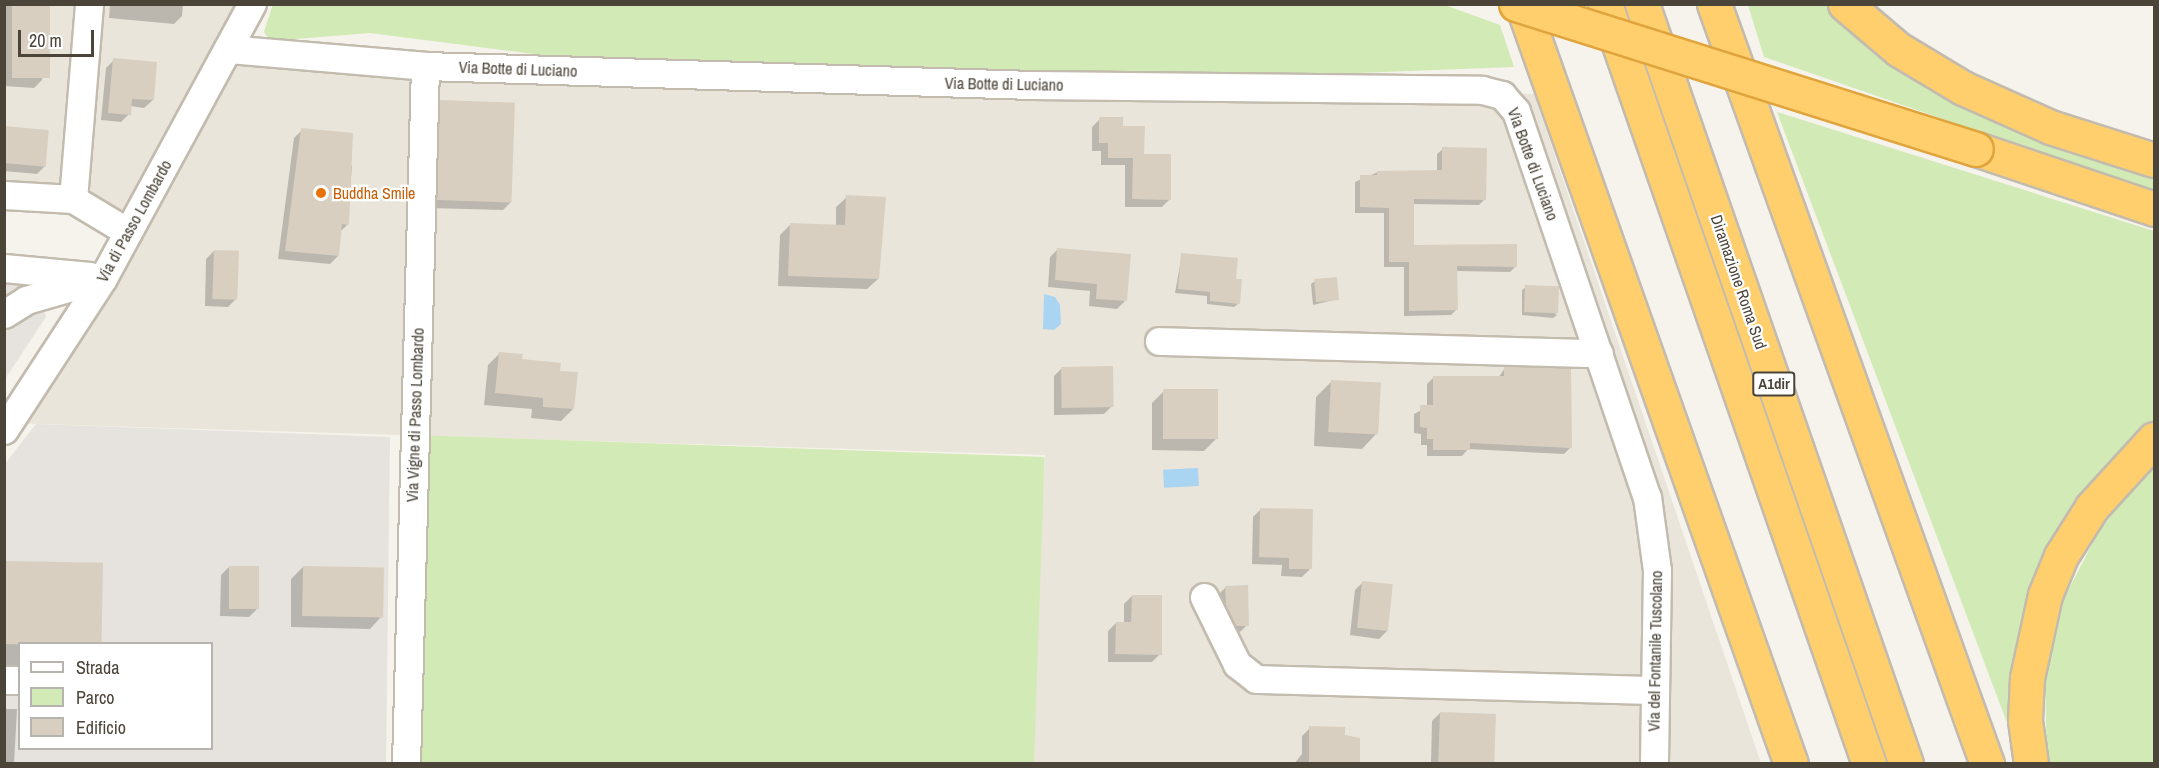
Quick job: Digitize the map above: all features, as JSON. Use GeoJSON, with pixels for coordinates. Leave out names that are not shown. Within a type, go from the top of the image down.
{"type":"FeatureCollection","features":[{"type":"Feature","properties":{"kind":"highway"},"geometry":{"type":"LineString","coordinates":[[1516,4],[1976,149],[2154,209]]}},
{"type":"Feature","properties":{"kind":"highway"},"geometry":{"type":"LineString","coordinates":[[1522,4],[1791,764]]}},
{"type":"Feature","properties":{"kind":"highway","name":"A1dir"},"geometry":{"type":"LineString","coordinates":[[1605,4],[1869,764]]}},
{"type":"Feature","properties":{"kind":"highway","name":"Diramazione Roma Sud"},"geometry":{"type":"LineString","coordinates":[[1642,4],[1906,764]]}},
{"type":"Feature","properties":{"kind":"highway"},"geometry":{"type":"LineString","coordinates":[[1714,4],[1987,764]]}},
{"type":"Feature","properties":{"kind":"highway"},"geometry":{"type":"LineString","coordinates":[[1845,4],[1898,49],[1963,88],[2050,127],[2154,160]]}},
{"type":"Feature","properties":{"kind":"highway"},"geometry":{"type":"LineString","coordinates":[[2031,764],[2025,720],[2027,678],[2045,595],[2061,556],[2092,507],[2154,439]]}},
{"type":"Feature","properties":{"kind":"street"},"geometry":{"type":"LineString","coordinates":[[73,199],[89,4]]}},
{"type":"Feature","properties":{"kind":"street","name":"Via di Passo Lombardo"},"geometry":{"type":"LineString","coordinates":[[4,430],[103,278],[252,4]]}},
{"type":"Feature","properties":{"kind":"street","name":"Via Botte di Luciano"},"geometry":{"type":"LineString","coordinates":[[228,49],[425,66],[1033,85],[1493,92],[1510,102],[1516,111],[1640,472],[1654,539]]}},
{"type":"Feature","properties":{"kind":"street","name":"Via Vigne di Passo Lombardo"},"geometry":{"type":"LineString","coordinates":[[406,764],[425,66]]}},
{"type":"Feature","properties":{"kind":"street"},"geometry":{"type":"LineString","coordinates":[[4,195],[73,199],[128,232]]}},
{"type":"Feature","properties":{"kind":"street"},"geometry":{"type":"LineString","coordinates":[[4,268],[103,278]]}},
{"type":"Feature","properties":{"kind":"street"},"geometry":{"type":"LineString","coordinates":[[4,314],[26,300],[103,278]]}},
{"type":"Feature","properties":{"kind":"street"},"geometry":{"type":"LineString","coordinates":[[1159,341],[1599,353]]}},
{"type":"Feature","properties":{"kind":"street","name":"Via del Fontanile Tuscolano"},"geometry":{"type":"LineString","coordinates":[[1654,539],[1654,764]]}},
{"type":"Feature","properties":{"kind":"street"},"geometry":{"type":"LineString","coordinates":[[1204,597],[1237,664],[1256,678],[1655,690]]}},
{"type":"Feature","properties":{"kind":"shaded area"},"geometry":{"type":"Polygon","coordinates":[[[4,5],[252,5],[229,49],[1534,94],[1761,763],[1030,763],[1045,455],[9,423],[134,221],[5,208],[4,5]]]}},
{"type":"Feature","properties":{"kind":"shaded area"},"geometry":{"type":"Polygon","coordinates":[[[5,278],[35,280],[46,317],[5,379],[5,278]]]}},
{"type":"Feature","properties":{"kind":"shaded area"},"geometry":{"type":"Polygon","coordinates":[[[36,424],[390,437],[386,763],[5,763],[4,465],[36,424]]]}},
{"type":"Feature","properties":{"kind":"green space"},"geometry":{"type":"Polygon","coordinates":[[[273,4],[1442,4],[1500,25],[1514,67],[1279,76],[972,73],[542,55],[370,33],[270,41],[264,32],[273,4]]]}},
{"type":"Feature","properties":{"kind":"green space"},"geometry":{"type":"Polygon","coordinates":[[[1748,5],[1826,5],[1881,53],[1978,113],[2051,145],[2154,179],[2154,192],[1764,57],[1748,5]]]}},
{"type":"Feature","properties":{"kind":"green space"},"geometry":{"type":"Polygon","coordinates":[[[1777,112],[2154,231],[2154,421],[2082,503],[2012,736],[1777,112]]]}},
{"type":"Feature","properties":{"kind":"green space"},"geometry":{"type":"Polygon","coordinates":[[[414,435],[1045,457],[1034,764],[403,764],[414,435]]]}},
{"type":"Feature","properties":{"kind":"green space"},"geometry":{"type":"Polygon","coordinates":[[[2154,466],[2154,763],[2047,764],[2045,676],[2061,604],[2098,533],[2127,494],[2154,466]]]}},
{"type":"Feature","properties":{"kind":"water"},"geometry":{"type":"Polygon","coordinates":[[[1044,294],[1055,297],[1060,305],[1061,324],[1054,330],[1043,329],[1044,294]]]}},
{"type":"Feature","properties":{"kind":"water"},"geometry":{"type":"Polygon","coordinates":[[[1198,468],[1199,486],[1164,488],[1163,470],[1198,468]]]}},
{"type":"Feature","properties":{"kind":"building"},"geometry":{"type":"Polygon","coordinates":[[[12,4],[50,4],[50,78],[12,78],[12,4]]]}},
{"type":"Feature","properties":{"kind":"building"},"geometry":{"type":"Polygon","coordinates":[[[113,58],[157,62],[154,100],[132,99],[131,115],[108,113],[113,58]]]}},
{"type":"Feature","properties":{"kind":"building"},"geometry":{"type":"Polygon","coordinates":[[[440,100],[515,103],[511,203],[437,200],[440,100]]]}},
{"type":"Feature","properties":{"kind":"building"},"geometry":{"type":"Polygon","coordinates":[[[1099,117],[1123,117],[1123,126],[1145,126],[1144,154],[1171,154],[1171,200],[1132,199],[1133,158],[1108,158],[1108,143],[1099,143],[1099,117]]]}},
{"type":"Feature","properties":{"kind":"building"},"geometry":{"type":"Polygon","coordinates":[[[4,126],[49,130],[46,167],[4,163],[4,126]]]}},
{"type":"Feature","properties":{"kind":"building"},"geometry":{"type":"Polygon","coordinates":[[[301,128],[353,133],[349,225],[342,224],[339,256],[285,251],[301,128]]]}},
{"type":"Feature","properties":{"kind":"building"},"geometry":{"type":"Polygon","coordinates":[[[1442,147],[1487,148],[1486,200],[1414,199],[1414,245],[1517,244],[1517,267],[1457,266],[1458,310],[1409,311],[1409,262],[1389,262],[1389,208],[1360,207],[1360,175],[1377,175],[1377,171],[1442,170],[1442,147]]]}},
{"type":"Feature","properties":{"kind":"building"},"geometry":{"type":"Polygon","coordinates":[[[846,195],[886,197],[879,279],[788,276],[790,223],[845,225],[846,195]]]}},
{"type":"Feature","properties":{"kind":"building"},"geometry":{"type":"Polygon","coordinates":[[[1057,248],[1131,254],[1127,301],[1096,299],[1097,284],[1055,280],[1057,248]]]}},
{"type":"Feature","properties":{"kind":"building"},"geometry":{"type":"Polygon","coordinates":[[[214,250],[239,251],[237,300],[212,299],[214,250]]]}},
{"type":"Feature","properties":{"kind":"building"},"geometry":{"type":"Polygon","coordinates":[[[1181,253],[1238,258],[1236,279],[1242,279],[1240,304],[1210,301],[1210,292],[1178,289],[1181,253]]]}},
{"type":"Feature","properties":{"kind":"building"},"geometry":{"type":"Polygon","coordinates":[[[1337,277],[1339,300],[1316,302],[1314,279],[1337,277]]]}},
{"type":"Feature","properties":{"kind":"building"},"geometry":{"type":"Polygon","coordinates":[[[1525,285],[1559,286],[1558,313],[1524,312],[1525,285]]]}},
{"type":"Feature","properties":{"kind":"building"},"geometry":{"type":"Polygon","coordinates":[[[499,352],[523,354],[522,359],[561,363],[560,371],[578,372],[574,409],[543,407],[543,398],[495,393],[499,352]]]}},
{"type":"Feature","properties":{"kind":"building"},"geometry":{"type":"Polygon","coordinates":[[[1113,366],[1114,407],[1062,408],[1061,367],[1113,366]]]}},
{"type":"Feature","properties":{"kind":"building"},"geometry":{"type":"Polygon","coordinates":[[[1504,366],[1571,368],[1572,448],[1470,443],[1470,450],[1433,450],[1433,439],[1427,439],[1427,428],[1420,427],[1420,405],[1433,405],[1433,376],[1504,376],[1504,366]]]}},
{"type":"Feature","properties":{"kind":"building"},"geometry":{"type":"Polygon","coordinates":[[[1331,380],[1381,383],[1378,435],[1328,432],[1331,380]]]}},
{"type":"Feature","properties":{"kind":"building"},"geometry":{"type":"Polygon","coordinates":[[[1163,389],[1218,389],[1218,439],[1163,439],[1163,389]]]}},
{"type":"Feature","properties":{"kind":"building"},"geometry":{"type":"Polygon","coordinates":[[[1260,508],[1313,509],[1312,569],[1289,569],[1289,558],[1259,557],[1260,508]]]}},
{"type":"Feature","properties":{"kind":"building"},"geometry":{"type":"Polygon","coordinates":[[[4,561],[103,563],[102,642],[4,644],[4,561]]]}},
{"type":"Feature","properties":{"kind":"building"},"geometry":{"type":"Polygon","coordinates":[[[229,566],[259,566],[259,609],[229,609],[229,566]]]}},
{"type":"Feature","properties":{"kind":"building"},"geometry":{"type":"Polygon","coordinates":[[[303,566],[384,567],[383,617],[302,616],[303,566]]]}},
{"type":"Feature","properties":{"kind":"building"},"geometry":{"type":"Polygon","coordinates":[[[1362,581],[1393,584],[1388,631],[1357,628],[1362,581]]]}},
{"type":"Feature","properties":{"kind":"building"},"geometry":{"type":"Polygon","coordinates":[[[1248,585],[1249,626],[1236,626],[1226,606],[1225,586],[1248,585]]]}},
{"type":"Feature","properties":{"kind":"building"},"geometry":{"type":"Polygon","coordinates":[[[1132,595],[1162,595],[1162,655],[1115,654],[1116,622],[1131,622],[1132,595]]]}},
{"type":"Feature","properties":{"kind":"building"},"geometry":{"type":"Polygon","coordinates":[[[1440,712],[1496,714],[1494,764],[1438,763],[1440,712]]]}},
{"type":"Feature","properties":{"kind":"building"},"geometry":{"type":"Polygon","coordinates":[[[1309,726],[1345,727],[1345,735],[1360,738],[1360,764],[1309,764],[1309,726]]]}},
{"type":"Feature","properties":{"kind":"place","name":"Buddha Smile"},"geometry":{"type":"Point","coordinates":[321,193]}}]}
